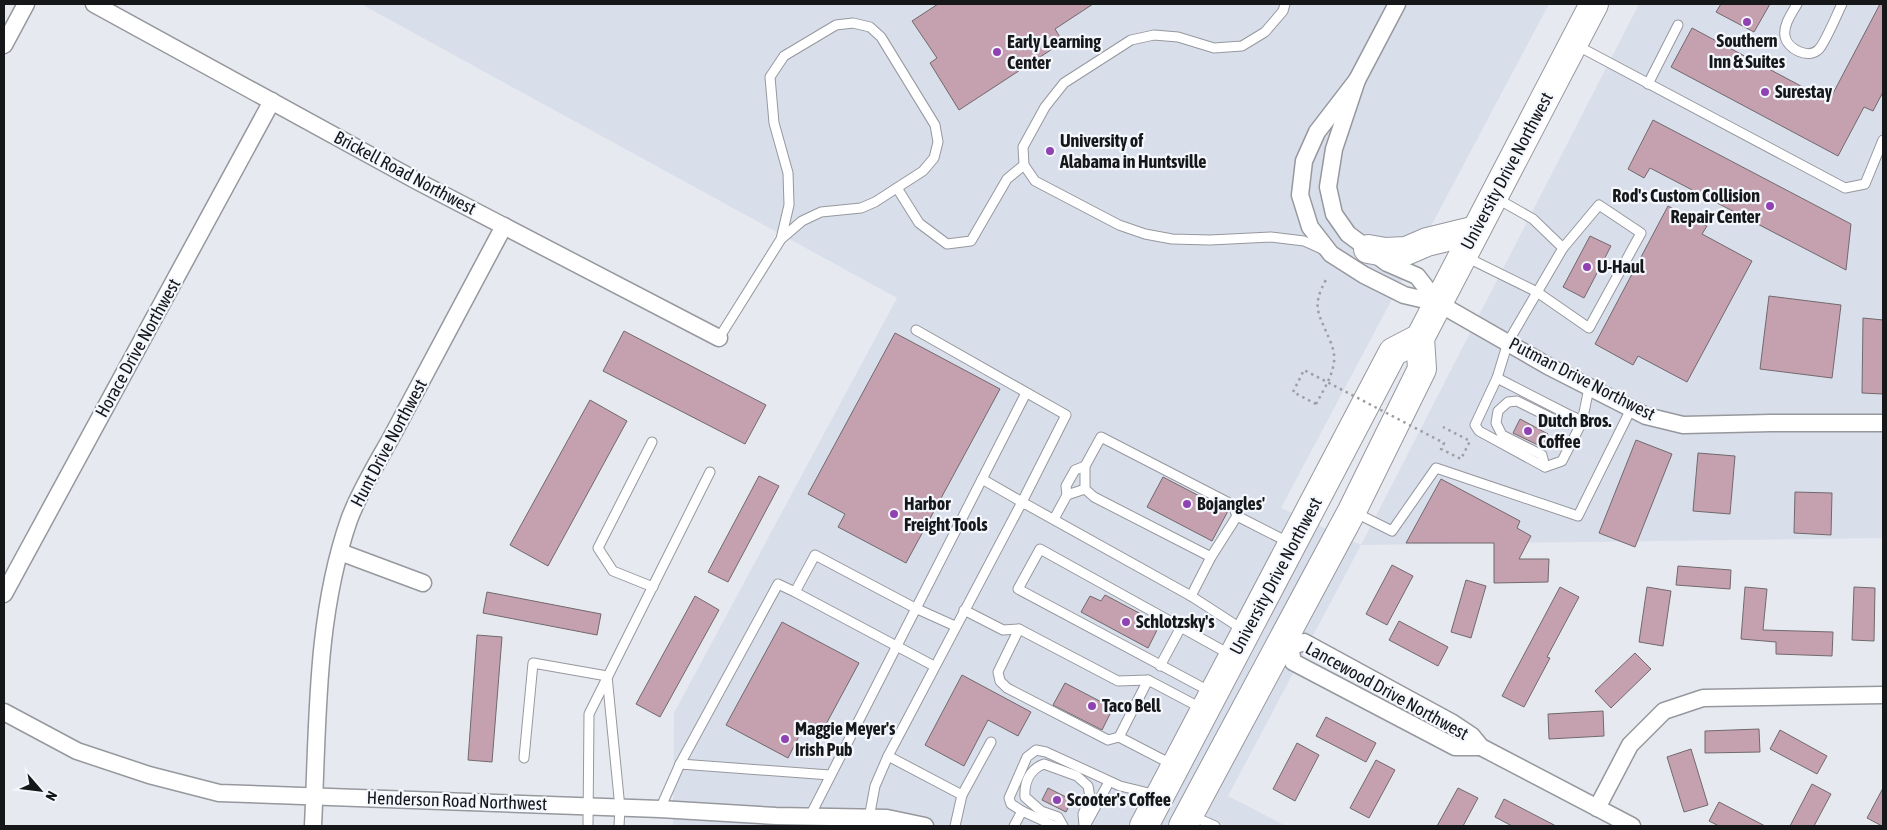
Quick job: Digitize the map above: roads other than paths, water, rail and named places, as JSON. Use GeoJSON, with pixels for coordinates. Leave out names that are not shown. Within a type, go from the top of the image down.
{"type":"FeatureCollection","features":[{"type":"Feature","properties":{"kind":"highway"},"geometry":{"type":"LineString","coordinates":[[1568,53],[1588,4]]}},
{"type":"Feature","properties":{"kind":"highway","name":"University Drive Northwest"},"geometry":{"type":"LineString","coordinates":[[1186,820],[1255,694],[1286,645],[1422,370],[1420,338],[1594,4]]}},
{"type":"Feature","properties":{"kind":"highway"},"geometry":{"type":"LineString","coordinates":[[1368,249],[1384,252],[1406,251],[1427,242],[1476,230]]}},
{"type":"Feature","properties":{"kind":"highway","name":"University Drive Northwest"},"geometry":{"type":"LineString","coordinates":[[1144,826],[1275,580],[1393,352],[1420,338]]}},
{"type":"Feature","properties":{"kind":"highway"},"geometry":{"type":"LineString","coordinates":[[1275,580],[1282,595],[1282,601],[1272,624],[1271,632],[1286,645]]}},
{"type":"Feature","properties":{"kind":"highway"},"geometry":{"type":"LineString","coordinates":[[1247,632],[1254,637],[1258,648],[1249,668],[1251,684],[1255,694]]}},
{"type":"Feature","properties":{"kind":"street"},"geometry":{"type":"LineString","coordinates":[[4,45],[26,4]]}},
{"type":"Feature","properties":{"kind":"street","name":"Brickell Road Northwest"},"geometry":{"type":"LineString","coordinates":[[94,4],[417,181],[719,338]]}},
{"type":"Feature","properties":{"kind":"street"},"geometry":{"type":"LineString","coordinates":[[1398,4],[1357,80],[1317,132],[1304,161],[1300,195],[1310,227],[1331,254],[1364,275],[1404,295],[1438,303]]}},
{"type":"Feature","properties":{"kind":"street"},"geometry":{"type":"LineString","coordinates":[[1357,80],[1334,149],[1328,186],[1334,214],[1348,234],[1387,263],[1416,276],[1438,303]]}},
{"type":"Feature","properties":{"kind":"street","name":"Horace Drive Northwest"},"geometry":{"type":"LineString","coordinates":[[4,594],[272,101]]}},
{"type":"Feature","properties":{"kind":"street","name":"Hunt Drive Northwest"},"geometry":{"type":"LineString","coordinates":[[313,826],[321,646],[335,570],[349,520],[365,481],[398,426],[504,226]]}},
{"type":"Feature","properties":{"kind":"street","name":"Putman Drive Northwest"},"geometry":{"type":"LineString","coordinates":[[1438,303],[1548,366],[1646,416],[1682,425],[1771,422],[1883,423]]}},
{"type":"Feature","properties":{"kind":"street"},"geometry":{"type":"LineString","coordinates":[[340,552],[422,582]]}},
{"type":"Feature","properties":{"kind":"street","name":"Lancewood Drive Northwest"},"geometry":{"type":"LineString","coordinates":[[1481,746],[1456,747],[1294,662],[1286,645],[1304,642],[1451,722],[1472,736],[1481,746],[1632,826]]}},
{"type":"Feature","properties":{"kind":"street"},"geometry":{"type":"LineString","coordinates":[[1597,808],[1630,745],[1664,711],[1703,698],[1883,695]]}},
{"type":"Feature","properties":{"kind":"street","name":"Henderson Road Northwest"},"geometry":{"type":"LineString","coordinates":[[4,712],[77,751],[150,775],[219,793],[887,818],[903,824],[925,826]]}},
{"type":"Feature","properties":{"kind":"lane"},"geometry":{"type":"LineString","coordinates":[[1285,4],[1283,11],[1265,32],[1242,46],[1214,48],[1178,37],[1154,35],[1131,40],[1064,83],[1045,107],[1023,147],[1024,165],[1035,181],[1119,225],[1145,234],[1191,240],[1271,237],[1304,241],[1331,254]]}},
{"type":"Feature","properties":{"kind":"lane"},"geometry":{"type":"LineString","coordinates":[[1797,4],[1785,28],[1785,36],[1788,44],[1804,54],[1812,54],[1819,49],[1842,4]]}},
{"type":"Feature","properties":{"kind":"lane"},"geometry":{"type":"LineString","coordinates":[[719,338],[781,239],[802,221],[821,212],[861,208],[875,202],[923,170],[934,158],[938,142],[936,125],[881,37],[870,27],[853,23],[836,25],[784,56],[770,78],[774,123],[788,173],[789,206],[781,239]]}},
{"type":"Feature","properties":{"kind":"lane"},"geometry":{"type":"LineString","coordinates":[[1648,84],[1678,25]]}},
{"type":"Feature","properties":{"kind":"lane"},"geometry":{"type":"LineString","coordinates":[[1568,53],[1648,84],[1845,188],[1865,184],[1883,140]]}},
{"type":"Feature","properties":{"kind":"lane"},"geometry":{"type":"LineString","coordinates":[[897,188],[919,223],[947,244],[971,241],[1007,179],[1024,165]]}},
{"type":"Feature","properties":{"kind":"lane"},"geometry":{"type":"LineString","coordinates":[[1494,196],[1533,219],[1563,248]]}},
{"type":"Feature","properties":{"kind":"lane"},"geometry":{"type":"LineString","coordinates":[[1463,255],[1538,292],[1589,328],[1640,233],[1599,205],[1563,248],[1538,292],[1508,342],[1497,378],[1475,425],[1478,431],[1545,466],[1562,461],[1589,388]]}},
{"type":"Feature","properties":{"kind":"lane"},"geometry":{"type":"LineString","coordinates":[[869,818],[875,786],[888,756],[1066,415],[916,330]]}},
{"type":"Feature","properties":{"kind":"lane"},"geometry":{"type":"LineString","coordinates":[[1497,378],[1578,419]]}},
{"type":"Feature","properties":{"kind":"lane"},"geometry":{"type":"LineString","coordinates":[[810,816],[1026,393]]}},
{"type":"Feature","properties":{"kind":"lane"},"geometry":{"type":"LineString","coordinates":[[1545,466],[1542,455],[1502,435],[1496,423],[1498,411],[1508,402],[1517,401],[1561,423],[1578,419]]}},
{"type":"Feature","properties":{"kind":"lane"},"geometry":{"type":"LineString","coordinates":[[1352,511],[1392,531],[1436,468],[1578,516],[1632,409]]}},
{"type":"Feature","properties":{"kind":"lane"},"geometry":{"type":"LineString","coordinates":[[1191,596],[1236,516],[1233,505],[1101,437],[1085,466],[1085,489],[1094,497],[1212,557]]}},
{"type":"Feature","properties":{"kind":"lane"},"geometry":{"type":"LineString","coordinates":[[652,442],[598,548],[612,572],[653,587]]}},
{"type":"Feature","properties":{"kind":"lane"},"geometry":{"type":"LineString","coordinates":[[1054,519],[1067,495],[1066,486],[1076,470],[1085,466]]}},
{"type":"Feature","properties":{"kind":"lane"},"geometry":{"type":"LineString","coordinates":[[588,826],[588,714],[710,472]]}},
{"type":"Feature","properties":{"kind":"lane"},"geometry":{"type":"LineString","coordinates":[[982,479],[1191,596],[1247,632]]}},
{"type":"Feature","properties":{"kind":"lane"},"geometry":{"type":"LineString","coordinates":[[1067,495],[1085,489]]}},
{"type":"Feature","properties":{"kind":"lane"},"geometry":{"type":"LineString","coordinates":[[1236,516],[1292,545]]}},
{"type":"Feature","properties":{"kind":"lane"},"geometry":{"type":"LineString","coordinates":[[1210,702],[1160,666],[1018,589],[1040,549],[1234,656]]}},
{"type":"Feature","properties":{"kind":"lane"},"geometry":{"type":"LineString","coordinates":[[795,592],[815,555],[915,608],[955,626]]}},
{"type":"Feature","properties":{"kind":"lane"},"geometry":{"type":"LineString","coordinates":[[660,810],[680,764],[778,584],[934,666]]}},
{"type":"Feature","properties":{"kind":"lane"},"geometry":{"type":"LineString","coordinates":[[964,610],[1003,630],[1019,629],[1118,681],[1148,680],[1210,702]]}},
{"type":"Feature","properties":{"kind":"lane"},"geometry":{"type":"LineString","coordinates":[[1160,666],[1181,627]]}},
{"type":"Feature","properties":{"kind":"lane"},"geometry":{"type":"LineString","coordinates":[[1019,629],[998,672],[1000,680],[1007,688],[1108,740],[1119,737],[1176,766]]}},
{"type":"Feature","properties":{"kind":"lane"},"geometry":{"type":"LineString","coordinates":[[524,758],[533,663],[607,676]]}},
{"type":"Feature","properties":{"kind":"lane"},"geometry":{"type":"LineString","coordinates":[[607,676],[620,808],[619,826]]}},
{"type":"Feature","properties":{"kind":"lane"},"geometry":{"type":"LineString","coordinates":[[1119,737],[1148,680]]}},
{"type":"Feature","properties":{"kind":"lane"},"geometry":{"type":"LineString","coordinates":[[955,826],[962,795],[991,742]]}},
{"type":"Feature","properties":{"kind":"lane"},"geometry":{"type":"LineString","coordinates":[[1055,826],[1022,811],[1011,804],[1009,798],[1027,757],[1036,750],[1046,752],[1109,782],[1160,796]]}},
{"type":"Feature","properties":{"kind":"lane"},"geometry":{"type":"LineString","coordinates":[[888,756],[962,795]]}},
{"type":"Feature","properties":{"kind":"lane"},"geometry":{"type":"LineString","coordinates":[[680,764],[830,775]]}},
{"type":"Feature","properties":{"kind":"lane"},"geometry":{"type":"LineString","coordinates":[[1063,826],[1058,817],[1041,811],[1025,797],[1028,780],[1035,767],[1044,764],[1077,776],[1088,786],[1090,797],[1083,814],[1084,826]]}},
{"type":"Feature","properties":{"kind":"lane"},"geometry":{"type":"LineString","coordinates":[[1084,826],[1109,782]]}},
{"type":"Feature","properties":{"kind":"lane"},"geometry":{"type":"LineString","coordinates":[[1014,826],[1022,811]]}},
{"type":"Feature","properties":{"kind":"lane"},"geometry":{"type":"LineString","coordinates":[[1186,820],[1215,826]]}},
{"type":"Feature","properties":{"kind":"place","name":"Southern Inn & Suites"},"geometry":{"type":"Point","coordinates":[1747,22]}},
{"type":"Feature","properties":{"kind":"place","name":"Early Learning Center"},"geometry":{"type":"Point","coordinates":[997,52]}},
{"type":"Feature","properties":{"kind":"place","name":"Surestay"},"geometry":{"type":"Point","coordinates":[1765,92]}},
{"type":"Feature","properties":{"kind":"place","name":"University of Alabama in Huntsville"},"geometry":{"type":"Point","coordinates":[1050,151]}},
{"type":"Feature","properties":{"kind":"place","name":"Rod's Custom Collision Repair Center"},"geometry":{"type":"Point","coordinates":[1770,206]}},
{"type":"Feature","properties":{"kind":"place","name":"U-Haul"},"geometry":{"type":"Point","coordinates":[1587,267]}},
{"type":"Feature","properties":{"kind":"place","name":"Dutch Bros. Coffee"},"geometry":{"type":"Point","coordinates":[1528,431]}},
{"type":"Feature","properties":{"kind":"place","name":"Bojangles'"},"geometry":{"type":"Point","coordinates":[1187,504]}},
{"type":"Feature","properties":{"kind":"place","name":"Harbor Freight Tools"},"geometry":{"type":"Point","coordinates":[894,514]}},
{"type":"Feature","properties":{"kind":"place","name":"Schlotzsky's"},"geometry":{"type":"Point","coordinates":[1126,622]}},
{"type":"Feature","properties":{"kind":"place","name":"Taco Bell"},"geometry":{"type":"Point","coordinates":[1092,706]}},
{"type":"Feature","properties":{"kind":"place","name":"Maggie Meyer's Irish Pub"},"geometry":{"type":"Point","coordinates":[785,739]}},
{"type":"Feature","properties":{"kind":"place","name":"Scooter's Coffee"},"geometry":{"type":"Point","coordinates":[1057,800]}}]}
